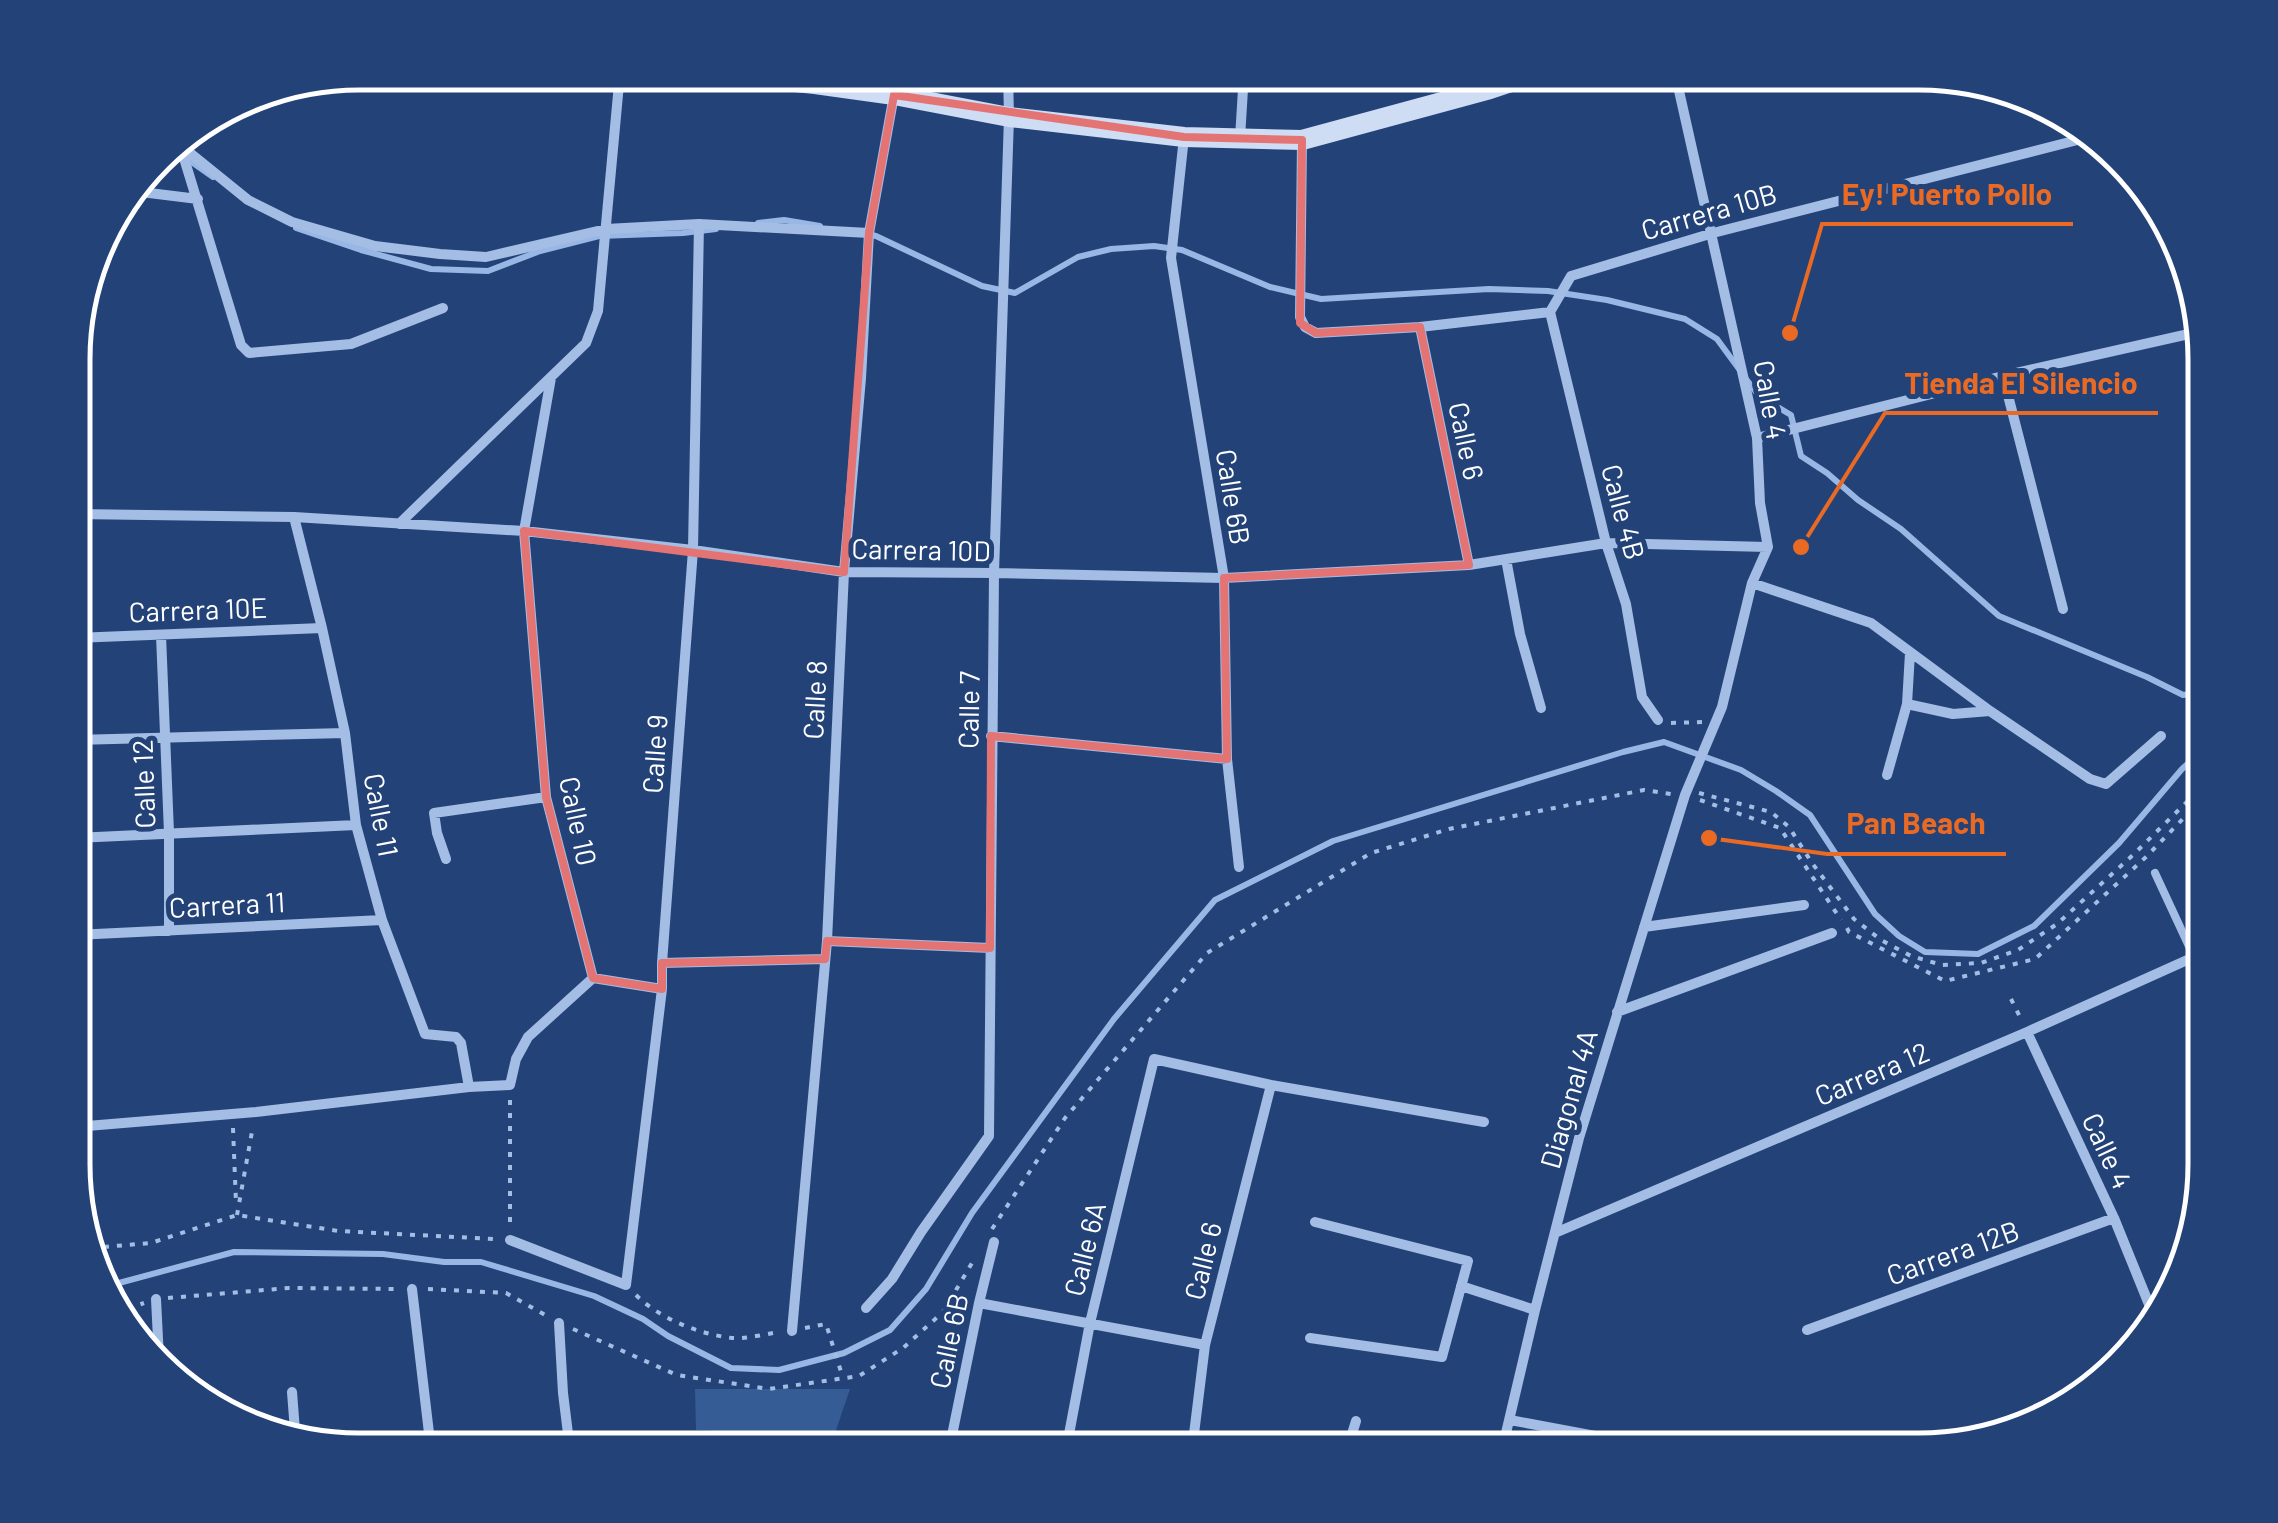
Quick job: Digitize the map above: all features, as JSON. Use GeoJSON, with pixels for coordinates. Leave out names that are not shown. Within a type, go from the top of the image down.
{"type":"FeatureCollection","features":[{"type":"Feature","properties":{"kind":"street"},"geometry":{"type":"LineString","coordinates":[[399,524],[586,343],[598,311],[618,90]]}},
{"type":"Feature","properties":{"kind":"street"},"geometry":{"type":"LineString","coordinates":[[870,90],[1009,117],[1184,137],[1302,140],[1483,90]]}},
{"type":"Feature","properties":{"kind":"street","name":"Calle 8"},"geometry":{"type":"LineString","coordinates":[[792,1331],[825,959],[844,572],[869,233],[894,90]]}},
{"type":"Feature","properties":{"kind":"street","name":"Calle 7"},"geometry":{"type":"LineString","coordinates":[[866,1308],[892,1280],[921,1232],[990,1136],[990,736],[1008,90]]}},
{"type":"Feature","properties":{"kind":"street"},"geometry":{"type":"LineString","coordinates":[[1240,138],[1243,90]]}},
{"type":"Feature","properties":{"kind":"street","name":"Calle 4"},"geometry":{"type":"LineString","coordinates":[[1679,90],[1757,438],[1760,502],[1768,547]]}},
{"type":"Feature","properties":{"kind":"street","name":"Calle 6B"},"geometry":{"type":"LineString","coordinates":[[1184,137],[1171,258],[1224,578],[1227,759],[1240,867]]}},
{"type":"Feature","properties":{"kind":"street"},"geometry":{"type":"LineString","coordinates":[[1302,140],[1300,317],[1305,327],[1316,333],[1420,326],[1552,307]]}},
{"type":"Feature","properties":{"kind":"street","name":"Carrera 10B"},"geometry":{"type":"LineString","coordinates":[[1552,307],[1571,276],[1712,233],[2076,140]]}},
{"type":"Feature","properties":{"kind":"street"},"geometry":{"type":"LineString","coordinates":[[186,153],[248,200],[273,214],[375,246],[486,258],[606,229],[699,224],[869,233]]}},
{"type":"Feature","properties":{"kind":"street"},"geometry":{"type":"LineString","coordinates":[[181,157],[198,199],[241,346],[250,353],[351,344],[443,308]]}},
{"type":"Feature","properties":{"kind":"street"},"geometry":{"type":"LineString","coordinates":[[147,194],[198,199]]}},
{"type":"Feature","properties":{"kind":"street","name":"Calle 9"},"geometry":{"type":"LineString","coordinates":[[626,1285],[662,989],[694,550],[699,224]]}},
{"type":"Feature","properties":{"kind":"street","name":"Calle 4B"},"geometry":{"type":"LineString","coordinates":[[1552,307],[1606,543],[1626,604],[1642,697],[1658,720]]}},
{"type":"Feature","properties":{"kind":"street","name":"Calle 6"},"geometry":{"type":"LineString","coordinates":[[1420,326],[1469,565]]}},
{"type":"Feature","properties":{"kind":"street"},"geometry":{"type":"LineString","coordinates":[[1757,438],[2186,335]]}},
{"type":"Feature","properties":{"kind":"street"},"geometry":{"type":"LineString","coordinates":[[2003,376],[2063,608]]}},
{"type":"Feature","properties":{"kind":"street","name":"Calle 10"},"geometry":{"type":"LineString","coordinates":[[551,378],[524,531],[546,797],[593,978]]}},
{"type":"Feature","properties":{"kind":"street","name":"Carrera 10D"},"geometry":{"type":"LineString","coordinates":[[90,514],[294,517],[524,531],[844,572],[1224,578],[1469,565],[1606,543],[1768,547]]}},
{"type":"Feature","properties":{"kind":"street","name":"Calle 11"},"geometry":{"type":"LineString","coordinates":[[294,517],[344,734],[356,825],[382,920],[425,1034],[456,1037],[461,1043],[469,1087]]}},
{"type":"Feature","properties":{"kind":"street"},"geometry":{"type":"LineString","coordinates":[[1716,722],[1752,582],[1768,547]]}},
{"type":"Feature","properties":{"kind":"street"},"geometry":{"type":"LineString","coordinates":[[1506,560],[1540,708]]}},
{"type":"Feature","properties":{"kind":"street"},"geometry":{"type":"LineString","coordinates":[[1752,582],[1870,623],[2090,779],[2106,784],[2160,736]]}},
{"type":"Feature","properties":{"kind":"street","name":"Carrera 10E"},"geometry":{"type":"LineString","coordinates":[[90,637],[322,628]]}},
{"type":"Feature","properties":{"kind":"street","name":"Calle 12"},"geometry":{"type":"LineString","coordinates":[[160,634],[169,931]]}},
{"type":"Feature","properties":{"kind":"street"},"geometry":{"type":"LineString","coordinates":[[1887,775],[1907,704],[1910,653]]}},
{"type":"Feature","properties":{"kind":"street"},"geometry":{"type":"LineString","coordinates":[[1907,704],[1953,714],[1990,711]]}},
{"type":"Feature","properties":{"kind":"street","name":"Diagonal 4A"},"geometry":{"type":"LineString","coordinates":[[1507,1432],[1579,1138],[1687,789],[1716,722]]}},
{"type":"Feature","properties":{"kind":"street"},"geometry":{"type":"LineString","coordinates":[[90,740],[344,734]]}},
{"type":"Feature","properties":{"kind":"street"},"geometry":{"type":"LineString","coordinates":[[990,736],[1227,759]]}},
{"type":"Feature","properties":{"kind":"street"},"geometry":{"type":"LineString","coordinates":[[446,859],[434,813],[546,797]]}},
{"type":"Feature","properties":{"kind":"street"},"geometry":{"type":"LineString","coordinates":[[90,837],[356,825]]}},
{"type":"Feature","properties":{"kind":"street"},"geometry":{"type":"LineString","coordinates":[[1644,927],[1804,905]]}},
{"type":"Feature","properties":{"kind":"street","name":"Carrera 11"},"geometry":{"type":"LineString","coordinates":[[90,935],[382,920]]}},
{"type":"Feature","properties":{"kind":"street"},"geometry":{"type":"LineString","coordinates":[[1617,1012],[1832,932]]}},
{"type":"Feature","properties":{"kind":"street"},"geometry":{"type":"LineString","coordinates":[[826,940],[990,948]]}},
{"type":"Feature","properties":{"kind":"street"},"geometry":{"type":"LineString","coordinates":[[662,963],[825,959]]}},
{"type":"Feature","properties":{"kind":"street","name":"Carrera 12"},"geometry":{"type":"LineString","coordinates":[[1555,1233],[2187,960]]}},
{"type":"Feature","properties":{"kind":"street"},"geometry":{"type":"LineString","coordinates":[[90,1126],[510,1085],[516,1058],[528,1038],[593,978],[662,989]]}},
{"type":"Feature","properties":{"kind":"street","name":"Calle 4"},"geometry":{"type":"LineString","coordinates":[[2027,1032],[2114,1218],[2149,1304]]}},
{"type":"Feature","properties":{"kind":"street","name":"Calle 6A"},"geometry":{"type":"LineString","coordinates":[[1069,1433],[1090,1323],[1154,1059],[1271,1085]]}},
{"type":"Feature","properties":{"kind":"street"},"geometry":{"type":"LineString","coordinates":[[1271,1085],[1484,1122]]}},
{"type":"Feature","properties":{"kind":"street","name":"Calle 6"},"geometry":{"type":"LineString","coordinates":[[1194,1432],[1205,1345],[1271,1085]]}},
{"type":"Feature","properties":{"kind":"street","name":"Carrera 12B"},"geometry":{"type":"LineString","coordinates":[[1806,1330],[2114,1218]]}},
{"type":"Feature","properties":{"kind":"street"},"geometry":{"type":"LineString","coordinates":[[1310,1338],[1442,1357],[1468,1260],[1314,1222]]}},
{"type":"Feature","properties":{"kind":"street"},"geometry":{"type":"LineString","coordinates":[[510,1240],[626,1285]]}},
{"type":"Feature","properties":{"kind":"street","name":"Calle 6B"},"geometry":{"type":"LineString","coordinates":[[953,1433],[994,1242]]}},
{"type":"Feature","properties":{"kind":"street"},"geometry":{"type":"LineString","coordinates":[[1461,1286],[1535,1310]]}},
{"type":"Feature","properties":{"kind":"street"},"geometry":{"type":"LineString","coordinates":[[412,1289],[429,1433]]}},
{"type":"Feature","properties":{"kind":"street"},"geometry":{"type":"LineString","coordinates":[[156,1299],[158,1343]]}},
{"type":"Feature","properties":{"kind":"street"},"geometry":{"type":"LineString","coordinates":[[979,1304],[1205,1345]]}},
{"type":"Feature","properties":{"kind":"street"},"geometry":{"type":"LineString","coordinates":[[559,1323],[568,1433]]}},
{"type":"Feature","properties":{"kind":"street"},"geometry":{"type":"LineString","coordinates":[[292,1392],[295,1425]]}},
{"type":"Feature","properties":{"kind":"street"},"geometry":{"type":"LineString","coordinates":[[1352,1432],[1356,1420]]}},
{"type":"Feature","properties":{"kind":"street"},"geometry":{"type":"LineString","coordinates":[[1510,1420],[1575,1432]]}},
{"type":"Feature","properties":{"kind":"lane"},"geometry":{"type":"LineString","coordinates":[[2155,874],[2187,931]]}},
{"type":"Feature","properties":{"kind":"path"},"geometry":{"type":"LineString","coordinates":[[1658,720],[1716,722]]}},
{"type":"Feature","properties":{"kind":"path"},"geometry":{"type":"LineString","coordinates":[[1687,789],[1772,812],[1788,827],[1854,920],[1881,940],[1942,966],[1981,963],[2018,950],[2057,924],[2187,802]]}},
{"type":"Feature","properties":{"kind":"path"},"geometry":{"type":"LineString","coordinates":[[2011,999],[2027,1032]]}},
{"type":"Feature","properties":{"kind":"path"},"geometry":{"type":"LineString","coordinates":[[103,1247],[151,1243],[236,1215],[338,1231],[510,1240],[510,1085]]}},
{"type":"Feature","properties":{"kind":"path"},"geometry":{"type":"LineString","coordinates":[[236,1215],[256,1112]]}},
{"type":"Feature","properties":{"kind":"path"},"geometry":{"type":"LineString","coordinates":[[231,1113],[236,1215]]}},
{"type":"Feature","properties":{"kind":"path"},"geometry":{"type":"LineString","coordinates":[[626,1285],[646,1305],[684,1326],[734,1338],[826,1324],[843,1378]]}},
{"type":"Feature","properties":{"kind":"highlighted area"},"geometry":{"type":"Polygon","coordinates":[[[894,95],[1184,137],[1302,140],[1300,323],[1316,333],[1420,327],[1469,565],[1224,578],[1227,759],[991,736],[990,948],[827,941],[825,959],[662,963],[662,989],[593,978],[546,797],[524,531],[844,572],[869,233],[894,95]]]}},
{"type":"Feature","properties":{"kind":"shaded area"},"geometry":{"type":"Polygon","coordinates":[[[695,1389],[850,1389],[835,1433],[696,1430],[695,1389]]]}},
{"type":"Feature","properties":{"kind":"waterway"},"geometry":{"type":"LineString","coordinates":[[186,158],[213,177]]}},
{"type":"Feature","properties":{"kind":"waterway"},"geometry":{"type":"LineString","coordinates":[[758,223],[784,220],[820,226]]}},
{"type":"Feature","properties":{"kind":"waterway"},"geometry":{"type":"LineString","coordinates":[[296,228],[431,269],[488,271],[540,251],[599,236],[716,229]]}},
{"type":"Feature","properties":{"kind":"waterway"},"geometry":{"type":"LineString","coordinates":[[867,234],[982,286],[1015,293],[1078,257],[1111,249],[1154,246],[1182,250],[1270,287],[1321,299],[1489,289],[1548,291],[1607,300],[1685,319],[1717,339],[1739,369]]}},
{"type":"Feature","properties":{"kind":"waterway"},"geometry":{"type":"LineString","coordinates":[[1746,379],[1759,396],[1791,415],[1801,456],[1901,529],[1999,616],[2187,694]]}},
{"type":"Feature","properties":{"kind":"waterway"},"geometry":{"type":"LineString","coordinates":[[118,1283],[234,1252],[383,1254],[444,1262],[481,1262],[594,1296],[731,1368],[779,1370],[844,1353],[890,1330],[926,1289],[972,1213],[1114,1019],[1215,900],[1333,841],[1664,742],[1741,770],[1810,815],[1875,914],[1899,936],[1925,952],[1978,954],[2034,926],[2119,843],[2187,764]]}},
{"type":"Feature","properties":{"kind":"place","name":"Ey! Puerto Pollo"},"geometry":{"type":"Point","coordinates":[1790,333]}},
{"type":"Feature","properties":{"kind":"place","name":"Tienda El Silencio"},"geometry":{"type":"Point","coordinates":[1801,547]}},
{"type":"Feature","properties":{"kind":"place","name":"Pan Beach"},"geometry":{"type":"Point","coordinates":[1709,838]}}]}
